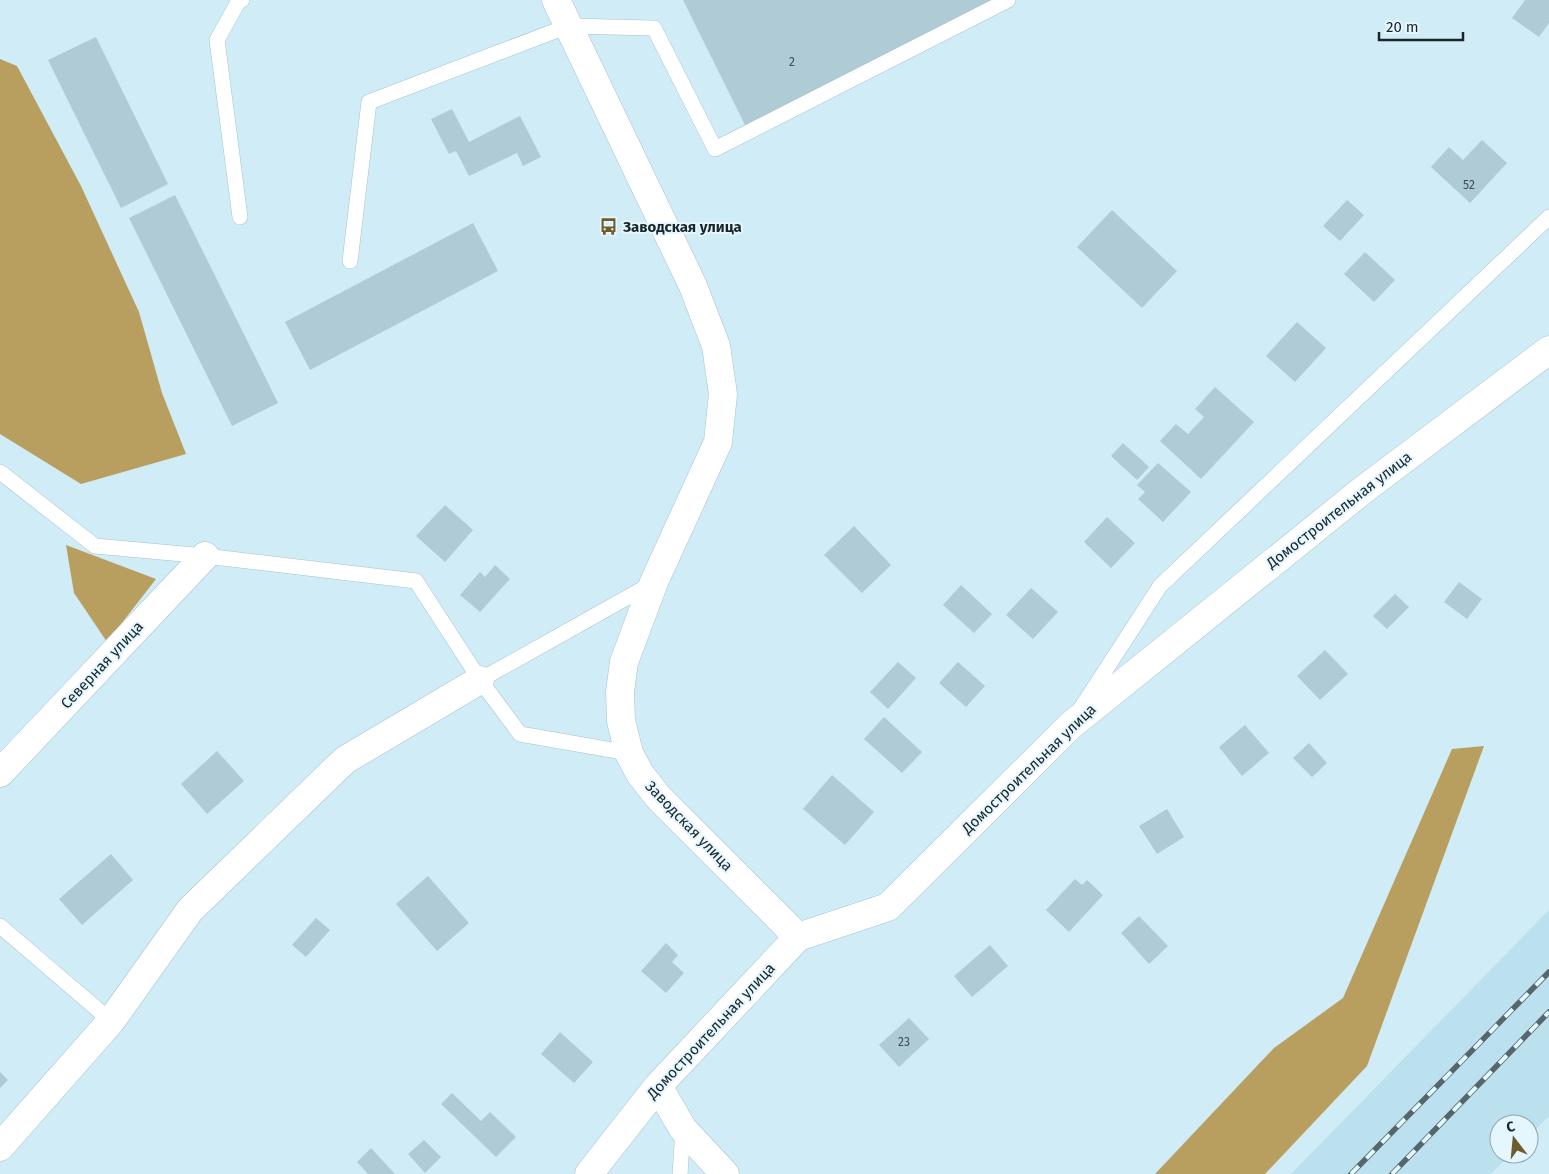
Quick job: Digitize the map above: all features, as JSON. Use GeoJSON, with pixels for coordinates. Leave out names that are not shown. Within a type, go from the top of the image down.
{"type":"FeatureCollection","features":[{"type":"Feature","properties":{"kind":"street","name":"Заводская улица"},"geometry":{"type":"LineString","coordinates":[[556,0],[693,286],[716,346],[723,394],[718,442],[654,582],[624,662],[620,692],[621,721],[629,753],[640,774],[660,798],[798,937]]}},
{"type":"Feature","properties":{"kind":"street","name":"Домостроительная улица"},"geometry":{"type":"LineString","coordinates":[[589,1174],[658,1086],[798,937],[888,907],[1070,726],[1362,490],[1549,350]]}},
{"type":"Feature","properties":{"kind":"street","name":"Северная улица"},"geometry":{"type":"LineString","coordinates":[[0,774],[205,556]]}},
{"type":"Feature","properties":{"kind":"street"},"geometry":{"type":"LineString","coordinates":[[0,1147],[112,1021],[190,910],[345,760],[480,680]]}},
{"type":"Feature","properties":{"kind":"street"},"geometry":{"type":"LineString","coordinates":[[658,1086],[683,1129],[725,1174]]}},
{"type":"Feature","properties":{"kind":"lane"},"geometry":{"type":"LineString","coordinates":[[240,217],[217,40],[238,2],[242,0]]}},
{"type":"Feature","properties":{"kind":"lane"},"geometry":{"type":"LineString","coordinates":[[350,261],[369,102],[568,26],[654,28],[715,150],[1008,0]]}},
{"type":"Feature","properties":{"kind":"lane"},"geometry":{"type":"LineString","coordinates":[[1070,726],[1160,586],[1549,217]]}},
{"type":"Feature","properties":{"kind":"lane"},"geometry":{"type":"LineString","coordinates":[[0,472],[95,546],[205,556],[416,581],[480,680],[520,734],[629,753]]}},
{"type":"Feature","properties":{"kind":"lane"},"geometry":{"type":"LineString","coordinates":[[480,680],[654,582]]}},
{"type":"Feature","properties":{"kind":"lane"},"geometry":{"type":"LineString","coordinates":[[0,926],[112,1021]]}},
{"type":"Feature","properties":{"kind":"lane"},"geometry":{"type":"LineString","coordinates":[[680,1174],[683,1129]]}},
{"type":"Feature","properties":{"kind":"shaded area"},"geometry":{"type":"Polygon","coordinates":[[[0,59],[17,66],[81,186],[139,312],[162,393],[186,454],[81,484],[0,434],[0,59]]]}},
{"type":"Feature","properties":{"kind":"shaded area"},"geometry":{"type":"Polygon","coordinates":[[[66,545],[156,579],[107,642],[74,593],[66,545]]]}},
{"type":"Feature","properties":{"kind":"shaded area"},"geometry":{"type":"Polygon","coordinates":[[[1484,746],[1367,1066],[1265,1174],[1155,1174],[1274,1048],[1343,998],[1452,749],[1484,746]]]}},
{"type":"Feature","properties":{"kind":"shaded area"},"geometry":{"type":"Polygon","coordinates":[[[1549,910],[1549,1116],[1539,1126],[1539,1114],[1489,1114],[1489,1164],[1501,1164],[1491,1174],[1291,1174],[1549,910]]]}},
{"type":"Feature","properties":{"kind":"building"},"geometry":{"type":"Polygon","coordinates":[[[683,0],[995,0],[745,125],[683,0]]]}},
{"type":"Feature","properties":{"kind":"building"},"geometry":{"type":"Polygon","coordinates":[[[1525,0],[1549,0],[1549,23],[1539,37],[1512,18],[1525,0]]]}},
{"type":"Feature","properties":{"kind":"building"},"geometry":{"type":"Polygon","coordinates":[[[96,37],[168,184],[121,208],[48,60],[96,37]]]}},
{"type":"Feature","properties":{"kind":"building"},"geometry":{"type":"Polygon","coordinates":[[[452,109],[469,142],[520,116],[541,157],[523,166],[517,153],[469,176],[456,151],[449,154],[431,119],[452,109]]]}},
{"type":"Feature","properties":{"kind":"building"},"geometry":{"type":"Polygon","coordinates":[[[1482,140],[1507,163],[1470,203],[1431,167],[1449,147],[1463,160],[1482,140]]]}},
{"type":"Feature","properties":{"kind":"building"},"geometry":{"type":"Polygon","coordinates":[[[175,195],[278,403],[232,426],[129,218],[175,195]]]}},
{"type":"Feature","properties":{"kind":"building"},"geometry":{"type":"Polygon","coordinates":[[[1347,200],[1364,215],[1340,241],[1323,226],[1347,200]]]}},
{"type":"Feature","properties":{"kind":"building"},"geometry":{"type":"Polygon","coordinates":[[[1112,210],[1177,271],[1142,308],[1077,247],[1112,210]]]}},
{"type":"Feature","properties":{"kind":"building"},"geometry":{"type":"Polygon","coordinates":[[[473,223],[498,271],[310,370],[285,322],[473,223]]]}},
{"type":"Feature","properties":{"kind":"building"},"geometry":{"type":"Polygon","coordinates":[[[1365,252],[1395,280],[1374,302],[1344,274],[1365,252]]]}},
{"type":"Feature","properties":{"kind":"building"},"geometry":{"type":"Polygon","coordinates":[[[1297,322],[1326,348],[1295,382],[1266,356],[1297,322]]]}},
{"type":"Feature","properties":{"kind":"building"},"geometry":{"type":"Polygon","coordinates":[[[1215,387],[1254,422],[1201,479],[1160,441],[1176,424],[1188,434],[1204,417],[1195,409],[1215,387]]]}},
{"type":"Feature","properties":{"kind":"building"},"geometry":{"type":"Polygon","coordinates":[[[1123,443],[1149,467],[1137,480],[1111,456],[1123,443]]]}},
{"type":"Feature","properties":{"kind":"building"},"geometry":{"type":"Polygon","coordinates":[[[1158,463],[1191,492],[1163,522],[1138,499],[1145,492],[1137,485],[1158,463]]]}},
{"type":"Feature","properties":{"kind":"building"},"geometry":{"type":"Polygon","coordinates":[[[445,505],[473,530],[445,562],[416,536],[445,505]]]}},
{"type":"Feature","properties":{"kind":"building"},"geometry":{"type":"Polygon","coordinates":[[[1107,517],[1135,543],[1111,568],[1084,542],[1107,517]]]}},
{"type":"Feature","properties":{"kind":"building"},"geometry":{"type":"Polygon","coordinates":[[[854,526],[891,565],[862,593],[824,555],[854,526]]]}},
{"type":"Feature","properties":{"kind":"building"},"geometry":{"type":"Polygon","coordinates":[[[495,565],[510,579],[480,612],[460,595],[480,572],[485,577],[495,565]]]}},
{"type":"Feature","properties":{"kind":"building"},"geometry":{"type":"Polygon","coordinates":[[[1459,582],[1482,599],[1467,619],[1444,602],[1459,582]]]}},
{"type":"Feature","properties":{"kind":"building"},"geometry":{"type":"Polygon","coordinates":[[[961,585],[992,614],[974,633],[943,605],[961,585]]]}},
{"type":"Feature","properties":{"kind":"building"},"geometry":{"type":"Polygon","coordinates":[[[1031,588],[1058,612],[1033,639],[1006,615],[1031,588]]]}},
{"type":"Feature","properties":{"kind":"building"},"geometry":{"type":"Polygon","coordinates":[[[1395,594],[1409,607],[1387,629],[1373,616],[1395,594]]]}},
{"type":"Feature","properties":{"kind":"building"},"geometry":{"type":"Polygon","coordinates":[[[1325,650],[1348,674],[1320,700],[1297,676],[1325,650]]]}},
{"type":"Feature","properties":{"kind":"building"},"geometry":{"type":"Polygon","coordinates":[[[898,662],[916,678],[888,709],[870,692],[898,662]]]}},
{"type":"Feature","properties":{"kind":"building"},"geometry":{"type":"Polygon","coordinates":[[[958,662],[985,686],[966,707],[939,683],[958,662]]]}},
{"type":"Feature","properties":{"kind":"building"},"geometry":{"type":"Polygon","coordinates":[[[884,717],[922,752],[902,773],[864,739],[884,717]]]}},
{"type":"Feature","properties":{"kind":"building"},"geometry":{"type":"Polygon","coordinates":[[[1245,725],[1269,753],[1242,776],[1219,747],[1245,725]]]}},
{"type":"Feature","properties":{"kind":"building"},"geometry":{"type":"Polygon","coordinates":[[[1309,743],[1327,763],[1312,777],[1293,758],[1309,743]]]}},
{"type":"Feature","properties":{"kind":"building"},"geometry":{"type":"Polygon","coordinates":[[[217,751],[244,781],[207,814],[181,784],[217,751]]]}},
{"type":"Feature","properties":{"kind":"building"},"geometry":{"type":"Polygon","coordinates":[[[832,775],[874,812],[845,845],[803,809],[832,775]]]}},
{"type":"Feature","properties":{"kind":"building"},"geometry":{"type":"Polygon","coordinates":[[[1167,809],[1184,837],[1157,854],[1139,826],[1167,809]]]}},
{"type":"Feature","properties":{"kind":"building"},"geometry":{"type":"Polygon","coordinates":[[[111,854],[133,880],[82,925],[59,899],[111,854]]]}},
{"type":"Feature","properties":{"kind":"building"},"geometry":{"type":"Polygon","coordinates":[[[428,876],[469,923],[437,951],[396,904],[428,876]]]}},
{"type":"Feature","properties":{"kind":"building"},"geometry":{"type":"Polygon","coordinates":[[[1075,879],[1082,885],[1087,880],[1103,895],[1069,932],[1046,910],[1075,879]]]}},
{"type":"Feature","properties":{"kind":"building"},"geometry":{"type":"Polygon","coordinates":[[[1139,916],[1168,946],[1149,964],[1121,933],[1139,916]]]}},
{"type":"Feature","properties":{"kind":"building"},"geometry":{"type":"Polygon","coordinates":[[[316,918],[330,930],[306,957],[292,945],[316,918]]]}},
{"type":"Feature","properties":{"kind":"building"},"geometry":{"type":"Polygon","coordinates":[[[666,943],[678,955],[672,962],[684,973],[666,993],[641,971],[666,943]]]}},
{"type":"Feature","properties":{"kind":"building"},"geometry":{"type":"Polygon","coordinates":[[[990,945],[1008,966],[972,997],[954,976],[990,945]]]}},
{"type":"Feature","properties":{"kind":"building"},"geometry":{"type":"Polygon","coordinates":[[[909,1018],[929,1039],[899,1067],[879,1045],[909,1018]]]}},
{"type":"Feature","properties":{"kind":"building"},"geometry":{"type":"Polygon","coordinates":[[[560,1032],[593,1062],[574,1083],[541,1054],[560,1032]]]}},
{"type":"Feature","properties":{"kind":"building"},"geometry":{"type":"Polygon","coordinates":[[[0,1072],[8,1080],[0,1088],[0,1072]]]}},
{"type":"Feature","properties":{"kind":"building"},"geometry":{"type":"Polygon","coordinates":[[[452,1093],[481,1121],[490,1112],[516,1137],[496,1157],[441,1104],[452,1093]]]}},
{"type":"Feature","properties":{"kind":"building"},"geometry":{"type":"Polygon","coordinates":[[[424,1140],[441,1157],[425,1173],[408,1154],[424,1140]]]}},
{"type":"Feature","properties":{"kind":"building"},"geometry":{"type":"Polygon","coordinates":[[[371,1148],[395,1174],[368,1174],[357,1162],[371,1148]]]}},
{"type":"Feature","properties":{"kind":"railway"},"geometry":{"type":"LineString","coordinates":[[1351,1174],[1549,972]]}},
{"type":"Feature","properties":{"kind":"railway"},"geometry":{"type":"LineString","coordinates":[[1392,1174],[1549,1012]]}},
{"type":"Feature","properties":{"kind":"place","name":"Заводская улица"},"geometry":{"type":"Point","coordinates":[609,227]}}]}
